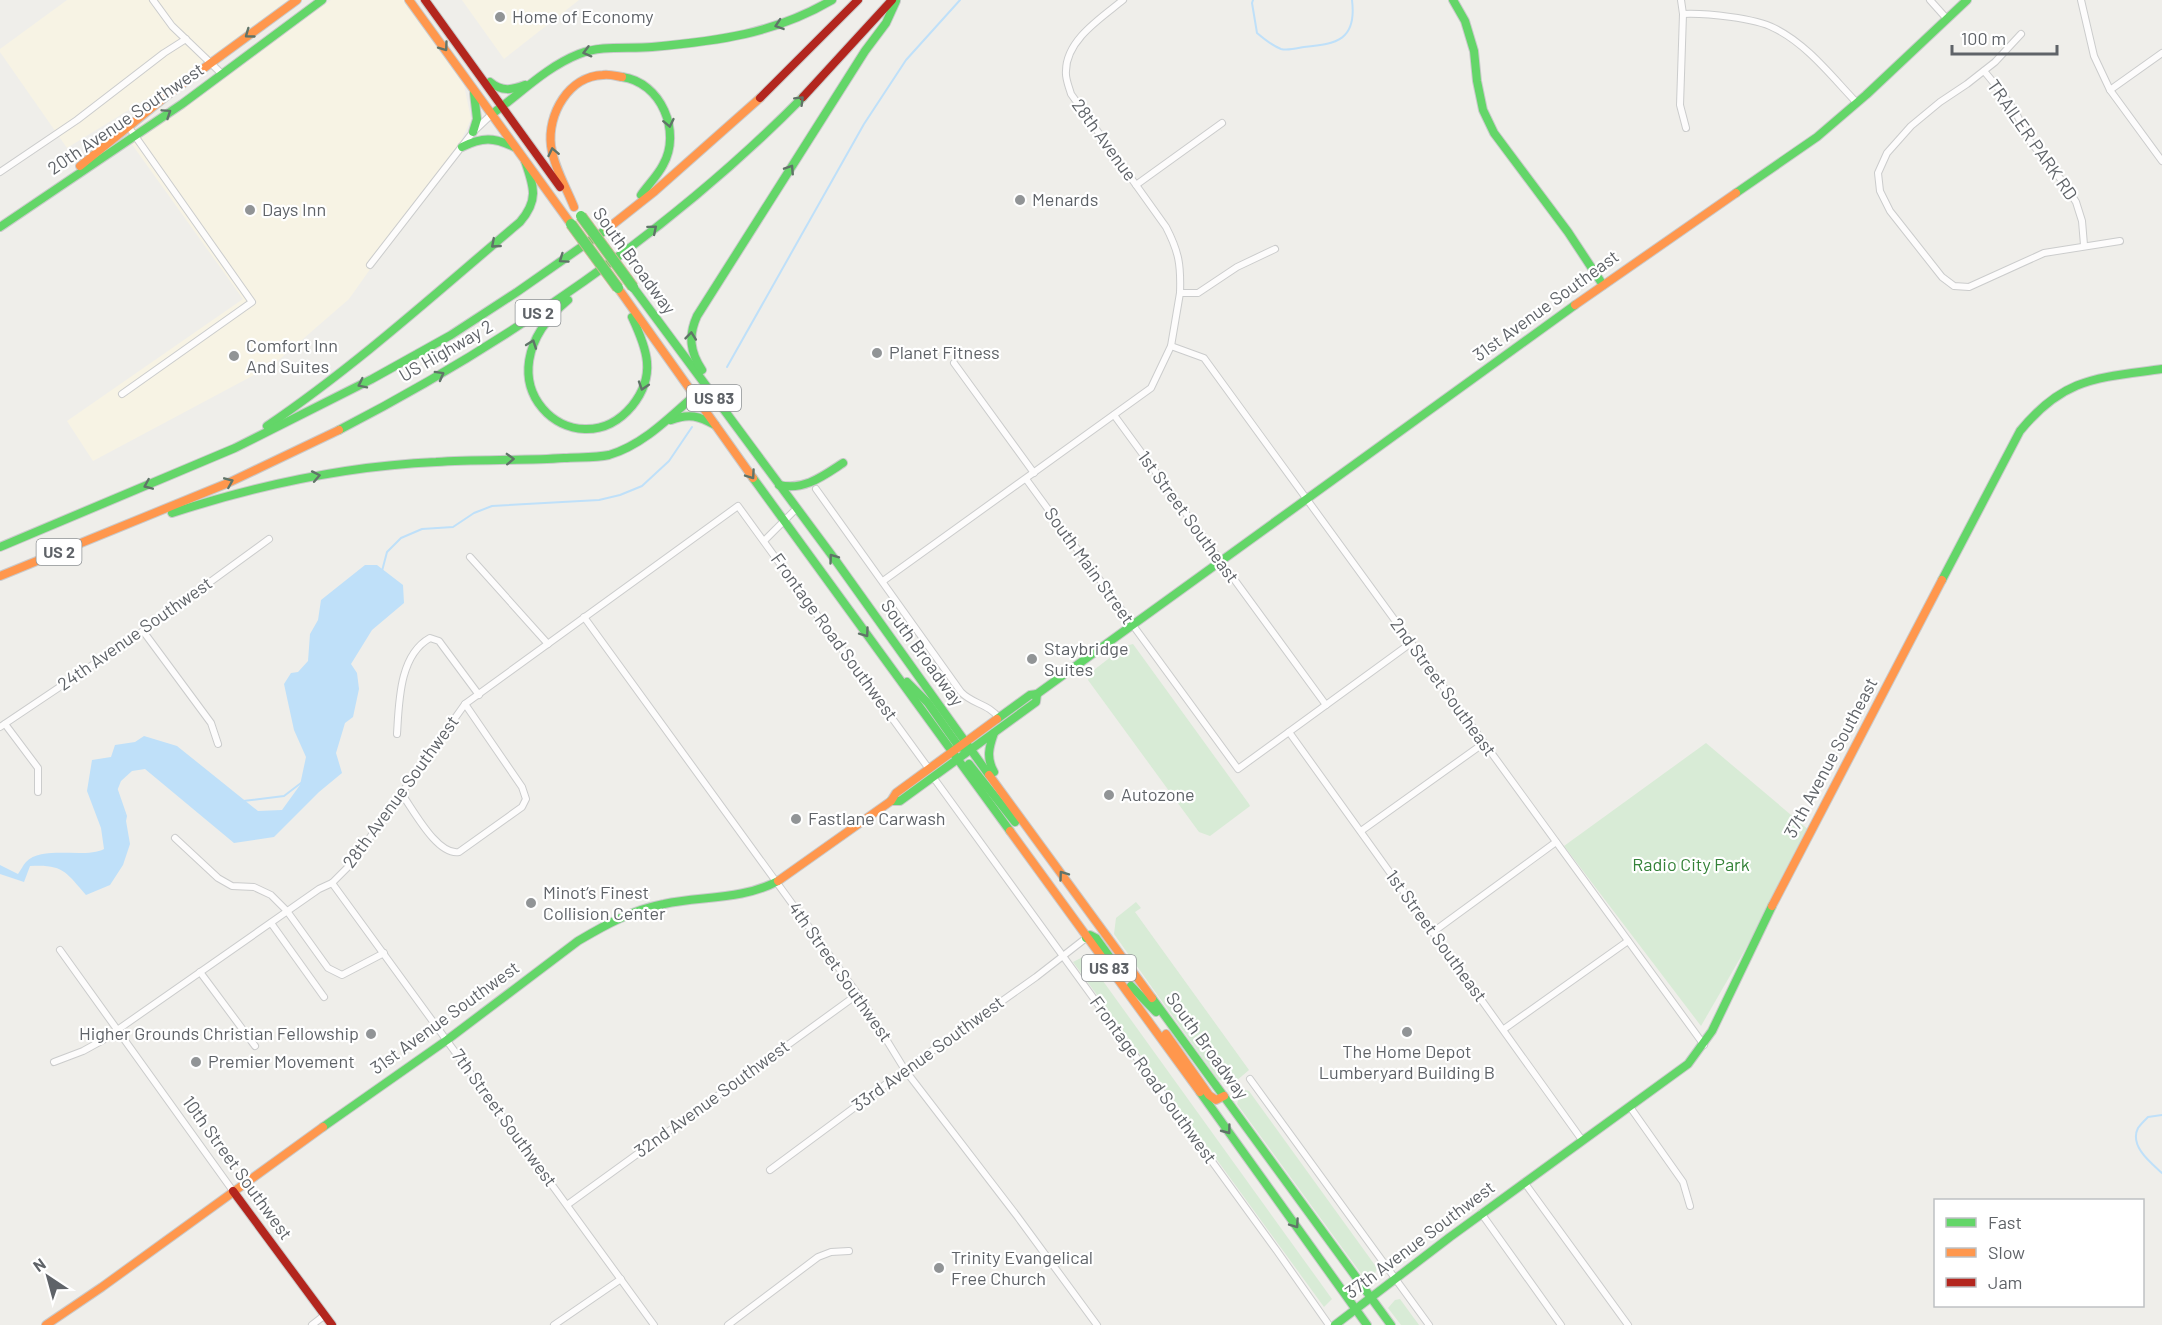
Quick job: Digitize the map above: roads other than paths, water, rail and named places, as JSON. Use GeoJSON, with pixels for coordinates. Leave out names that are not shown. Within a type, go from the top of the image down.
{"type":"FeatureCollection","features":[{"type":"Feature","properties":{"kind":"main road","name":"20th Avenue Southwest"},"geometry":{"type":"LineString","coordinates":[[49,192],[128,126],[297,0]]}},
{"type":"Feature","properties":{"kind":"main road","name":"20th Avenue Southwest"},"geometry":{"type":"LineString","coordinates":[[0,227],[182,104],[322,0]]}},
{"type":"Feature","properties":{"kind":"main road","name":"South Broadway"},"geometry":{"type":"LineString","coordinates":[[409,0],[882,656],[961,751],[1010,804],[1391,1325]]}},
{"type":"Feature","properties":{"kind":"main road","name":"South Broadway"},"geometry":{"type":"LineString","coordinates":[[425,0],[688,363],[797,508],[961,751],[995,811],[1367,1325]]}},
{"type":"Feature","properties":{"kind":"main road"},"geometry":{"type":"LineString","coordinates":[[492,114],[563,62],[578,54],[595,49],[737,38],[793,20],[817,10],[832,0]]}},
{"type":"Feature","properties":{"kind":"main road","name":"US Highway 2"},"geometry":{"type":"LineString","coordinates":[[0,547],[289,423],[425,351],[507,299],[612,226],[725,132],[794,67],[858,0]]}},
{"type":"Feature","properties":{"kind":"main road"},"geometry":{"type":"LineString","coordinates":[[772,475],[758,448],[696,362],[689,341],[692,327],[860,60],[886,23],[895,0]]}},
{"type":"Feature","properties":{"kind":"main road","name":"US Highway 2"},"geometry":{"type":"LineString","coordinates":[[0,576],[260,469],[386,404],[502,338],[649,232],[750,149],[895,0]]}},
{"type":"Feature","properties":{"kind":"main road"},"geometry":{"type":"LineString","coordinates":[[1453,0],[1465,21],[1474,51],[1477,81],[1484,110],[1494,132],[1568,232],[1603,285]]}},
{"type":"Feature","properties":{"kind":"main road","name":"31st Avenue Southeast"},"geometry":{"type":"LineString","coordinates":[[1133,626],[1603,285],[1808,143],[1857,103],[1967,0]]}},
{"type":"Feature","properties":{"kind":"main road"},"geometry":{"type":"LineString","coordinates":[[477,71],[501,90],[512,90],[539,80]]}},
{"type":"Feature","properties":{"kind":"main road"},"geometry":{"type":"LineString","coordinates":[[574,207],[551,147],[551,125],[558,106],[570,90],[593,77],[619,75],[634,80],[653,93],[665,108],[670,125],[670,153],[657,178],[626,208],[612,226]]}},
{"type":"Feature","properties":{"kind":"main road"},"geometry":{"type":"LineString","coordinates":[[472,87],[477,108],[476,124],[472,132]]}},
{"type":"Feature","properties":{"kind":"main road"},"geometry":{"type":"LineString","coordinates":[[462,147],[484,137],[502,140],[517,149]]}},
{"type":"Feature","properties":{"kind":"main road"},"geometry":{"type":"LineString","coordinates":[[211,458],[273,423],[314,394],[370,350],[520,222],[529,212],[534,199],[533,184],[525,161]]}},
{"type":"Feature","properties":{"kind":"main road"},"geometry":{"type":"LineString","coordinates":[[594,273],[579,291],[561,304],[542,326],[529,352],[527,376],[531,392],[548,414],[561,423],[577,429],[603,426],[628,411],[638,400],[646,379],[648,360],[643,340],[619,290]]}},
{"type":"Feature","properties":{"kind":"main road"},"geometry":{"type":"LineString","coordinates":[[117,528],[247,491],[336,472],[420,463],[608,455],[623,450],[664,423],[694,395],[696,385],[688,363]]}},
{"type":"Feature","properties":{"kind":"main road","name":"37th Avenue Southeast"},"geometry":{"type":"LineString","coordinates":[[1524,1182],[1688,1064],[1704,1045],[1779,891],[2020,431],[2043,403],[2074,385],[2162,369]]}},
{"type":"Feature","properties":{"kind":"main road"},"geometry":{"type":"LineString","coordinates":[[664,423],[691,414],[718,427]]}},
{"type":"Feature","properties":{"kind":"main road"},"geometry":{"type":"LineString","coordinates":[[779,485],[788,488],[808,485],[843,463]]}},
{"type":"Feature","properties":{"kind":"main road","name":"31st Avenue Southwest"},"geometry":{"type":"LineString","coordinates":[[51,1324],[233,1191],[447,1040],[578,941],[609,923],[644,908],[764,890],[891,801],[896,793],[931,773],[1030,695],[1037,694],[1133,626]]}},
{"type":"Feature","properties":{"kind":"main road","name":"31st Avenue Southwest"},"geometry":{"type":"LineString","coordinates":[[961,751],[994,733],[1036,702],[1037,694]]}},
{"type":"Feature","properties":{"kind":"main road"},"geometry":{"type":"LineString","coordinates":[[994,733],[987,753],[988,763],[1008,794],[1010,804]]}},
{"type":"Feature","properties":{"kind":"main road"},"geometry":{"type":"LineString","coordinates":[[961,751],[1016,823],[1050,858]]}},
{"type":"Feature","properties":{"kind":"main road"},"geometry":{"type":"LineString","coordinates":[[995,811],[1040,863],[1084,923],[1087,926],[1098,922]]}},
{"type":"Feature","properties":{"kind":"main road"},"geometry":{"type":"LineString","coordinates":[[1086,938],[1090,935],[1096,938],[1136,993],[1177,1033]]}},
{"type":"Feature","properties":{"kind":"main road"},"geometry":{"type":"LineString","coordinates":[[1133,999],[1166,1034],[1209,1095],[1216,1100],[1224,1096]]}},
{"type":"Feature","properties":{"kind":"main road","name":"37th Avenue Southwest"},"geometry":{"type":"LineString","coordinates":[[1335,1325],[1524,1182]]}},
{"type":"Feature","properties":{"kind":"main road","name":"10th Street Southwest"},"geometry":{"type":"LineString","coordinates":[[233,1191],[332,1325]]}},
{"type":"Feature","properties":{"kind":"street"},"geometry":{"type":"LineString","coordinates":[[153,0],[172,26],[210,63]]}},
{"type":"Feature","properties":{"kind":"street","name":"28th Avenue"},"geometry":{"type":"LineString","coordinates":[[883,581],[1151,388],[1171,346],[1180,293],[1181,268],[1177,250],[1166,227],[1071,94],[1065,72],[1070,50],[1097,21],[1123,0]]}},
{"type":"Feature","properties":{"kind":"street"},"geometry":{"type":"LineString","coordinates":[[1681,0],[1683,14],[1680,105],[1686,128]]}},
{"type":"Feature","properties":{"kind":"street"},"geometry":{"type":"LineString","coordinates":[[1930,0],[1947,19]]}},
{"type":"Feature","properties":{"kind":"street"},"geometry":{"type":"LineString","coordinates":[[2080,0],[2094,56],[2110,90],[2162,161]]}},
{"type":"Feature","properties":{"kind":"street"},"geometry":{"type":"LineString","coordinates":[[1683,14],[1724,16],[1773,27],[1795,41],[1857,103]]}},
{"type":"Feature","properties":{"kind":"street","name":"TRAILER PARK RD"},"geometry":{"type":"LineString","coordinates":[[2021,34],[1984,71],[1911,126],[1887,153],[1878,173],[1880,191],[1890,211],[1942,277],[1954,286],[1969,287],[2044,253],[2120,241]]}},
{"type":"Feature","properties":{"kind":"street"},"geometry":{"type":"LineString","coordinates":[[0,172],[77,120],[164,53],[186,39]]}},
{"type":"Feature","properties":{"kind":"street"},"geometry":{"type":"LineString","coordinates":[[2110,90],[2162,53]]}},
{"type":"Feature","properties":{"kind":"street","name":"20th Avenue Southwest"},"geometry":{"type":"LineString","coordinates":[[210,63],[222,74]]}},
{"type":"Feature","properties":{"kind":"street","name":"TRAILER PARK RD"},"geometry":{"type":"LineString","coordinates":[[1984,71],[2017,115],[2029,140],[2076,202],[2082,221],[2084,245]]}},
{"type":"Feature","properties":{"kind":"street"},"geometry":{"type":"LineString","coordinates":[[370,265],[472,132],[492,114]]}},
{"type":"Feature","properties":{"kind":"street"},"geometry":{"type":"LineString","coordinates":[[1136,184],[1222,123]]}},
{"type":"Feature","properties":{"kind":"street"},"geometry":{"type":"LineString","coordinates":[[122,394],[252,302],[128,126]]}},
{"type":"Feature","properties":{"kind":"street"},"geometry":{"type":"LineString","coordinates":[[1180,293],[1198,293],[1237,267],[1275,249]]}},
{"type":"Feature","properties":{"kind":"street","name":"2nd Street Southeast"},"geometry":{"type":"LineString","coordinates":[[1171,346],[1204,358],[1704,1045]]}},
{"type":"Feature","properties":{"kind":"street"},"geometry":{"type":"LineString","coordinates":[[954,363],[1034,473]]}},
{"type":"Feature","properties":{"kind":"street","name":"1st Street Southeast"},"geometry":{"type":"LineString","coordinates":[[1114,415],[1326,705]]}},
{"type":"Feature","properties":{"kind":"street","name":"South Main Street"},"geometry":{"type":"LineString","coordinates":[[1026,478],[1238,768],[1289,732]]}},
{"type":"Feature","properties":{"kind":"street"},"geometry":{"type":"LineString","coordinates":[[816,489],[961,692],[967,698],[990,708],[999,718]]}},
{"type":"Feature","properties":{"kind":"street","name":"Frontage Road Southwest"},"geometry":{"type":"LineString","coordinates":[[738,506],[1329,1325]]}},
{"type":"Feature","properties":{"kind":"street","name":"28th Avenue Southwest"},"geometry":{"type":"LineString","coordinates":[[54,1062],[83,1051],[117,1030],[287,911],[332,883],[351,864],[465,704],[738,506]]}},
{"type":"Feature","properties":{"kind":"street"},"geometry":{"type":"LineString","coordinates":[[764,541],[797,508]]}},
{"type":"Feature","properties":{"kind":"street","name":"24th Avenue Southwest"},"geometry":{"type":"LineString","coordinates":[[2,726],[143,631],[269,539]]}},
{"type":"Feature","properties":{"kind":"street"},"geometry":{"type":"LineString","coordinates":[[470,557],[548,644]]}},
{"type":"Feature","properties":{"kind":"street","name":"4th Street Southwest"},"geometry":{"type":"LineString","coordinates":[[584,617],[858,994],[905,1070],[1097,1325]]}},
{"type":"Feature","properties":{"kind":"street"},"geometry":{"type":"LineString","coordinates":[[143,631],[211,723],[218,744]]}},
{"type":"Feature","properties":{"kind":"street"},"geometry":{"type":"LineString","coordinates":[[397,734],[399,703],[408,663],[419,644],[430,638],[439,641],[479,695]]}},
{"type":"Feature","properties":{"kind":"street"},"geometry":{"type":"LineString","coordinates":[[1289,732],[1411,643]]}},
{"type":"Feature","properties":{"kind":"street"},"geometry":{"type":"LineString","coordinates":[[401,793],[434,839],[441,847],[449,851],[459,852],[522,807],[526,799],[522,787],[465,704]]}},
{"type":"Feature","properties":{"kind":"street"},"geometry":{"type":"LineString","coordinates":[[2,726],[38,768],[38,792]]}},
{"type":"Feature","properties":{"kind":"street","name":"1st Street Southeast"},"geometry":{"type":"LineString","coordinates":[[1289,732],[1582,1140]]}},
{"type":"Feature","properties":{"kind":"street"},"geometry":{"type":"LineString","coordinates":[[1360,831],[1484,743]]}},
{"type":"Feature","properties":{"kind":"street"},"geometry":{"type":"LineString","coordinates":[[175,838],[218,878],[232,886],[254,887],[271,895],[287,911],[328,968],[342,975],[384,953]]}},
{"type":"Feature","properties":{"kind":"street"},"geometry":{"type":"LineString","coordinates":[[1433,932],[1556,842]]}},
{"type":"Feature","properties":{"kind":"street","name":"7th Street Southwest"},"geometry":{"type":"LineString","coordinates":[[332,883],[654,1325]]}},
{"type":"Feature","properties":{"kind":"street"},"geometry":{"type":"LineString","coordinates":[[271,923],[324,997]]}},
{"type":"Feature","properties":{"kind":"street","name":"33rd Avenue Southwest"},"geometry":{"type":"LineString","coordinates":[[770,1170],[1086,938]]}},
{"type":"Feature","properties":{"kind":"street"},"geometry":{"type":"LineString","coordinates":[[1504,1029],[1628,941]]}},
{"type":"Feature","properties":{"kind":"street","name":"10th Street Southwest"},"geometry":{"type":"LineString","coordinates":[[60,950],[233,1191]]}},
{"type":"Feature","properties":{"kind":"street"},"geometry":{"type":"LineString","coordinates":[[201,972],[255,1046]]}},
{"type":"Feature","properties":{"kind":"street","name":"32nd Avenue Southwest"},"geometry":{"type":"LineString","coordinates":[[567,1205],[858,994]]}},
{"type":"Feature","properties":{"kind":"street"},"geometry":{"type":"LineString","coordinates":[[1250,1079],[1429,1325]]}},
{"type":"Feature","properties":{"kind":"street"},"geometry":{"type":"LineString","coordinates":[[1630,1107],[1683,1182],[1690,1206]]}},
{"type":"Feature","properties":{"kind":"street"},"geometry":{"type":"LineString","coordinates":[[1524,1182],[1628,1325]]}},
{"type":"Feature","properties":{"kind":"street"},"geometry":{"type":"LineString","coordinates":[[1481,1214],[1561,1325]]}},
{"type":"Feature","properties":{"kind":"street"},"geometry":{"type":"LineString","coordinates":[[728,1325],[818,1257],[831,1252],[849,1251]]}},
{"type":"Feature","properties":{"kind":"street"},"geometry":{"type":"LineString","coordinates":[[554,1325],[621,1279]]}},
{"type":"Feature","properties":{"kind":"street"},"geometry":{"type":"LineString","coordinates":[[312,1325],[325,1315]]}},
{"type":"Feature","properties":{"kind":"water"},"geometry":{"type":"Polygon","coordinates":[[[365,565],[377,565],[403,585],[404,603],[372,630],[351,664],[357,673],[359,689],[353,717],[345,723],[336,753],[342,773],[319,792],[274,837],[234,843],[145,769],[132,771],[121,781],[117,791],[125,815],[130,844],[123,865],[110,885],[86,895],[68,875],[50,866],[30,866],[24,882],[0,874],[0,865],[18,874],[26,862],[42,854],[86,853],[104,849],[101,828],[87,791],[92,760],[111,757],[115,745],[135,742],[144,736],[177,746],[258,811],[282,810],[300,785],[306,757],[294,730],[284,684],[291,673],[298,672],[308,661],[310,634],[318,620],[321,600],[365,565]]]}},
{"type":"Feature","properties":{"kind":"waterway"},"geometry":{"type":"LineString","coordinates":[[727,367],[864,124],[906,60],[960,0]]}},
{"type":"Feature","properties":{"kind":"waterway"},"geometry":{"type":"LineString","coordinates":[[1253,0],[1257,33],[1275,46],[1287,50],[1326,44],[1342,37],[1348,32],[1351,24],[1352,0]]}},
{"type":"Feature","properties":{"kind":"waterway"},"geometry":{"type":"LineString","coordinates":[[382,571],[387,552],[401,538],[422,529],[453,527],[474,513],[492,506],[599,500],[642,486],[669,461],[692,427]]}},
{"type":"Feature","properties":{"kind":"waterway"},"geometry":{"type":"LineString","coordinates":[[243,801],[284,796],[301,783]]}},
{"type":"Feature","properties":{"kind":"waterway"},"geometry":{"type":"LineString","coordinates":[[117,790],[126,816],[125,821]]}},
{"type":"Feature","properties":{"kind":"waterway"},"geometry":{"type":"LineString","coordinates":[[2162,1115],[2148,1117],[2138,1128],[2136,1135],[2136,1141],[2142,1154],[2162,1173]]}},
{"type":"Feature","properties":{"kind":"place","name":"Home of Economy"},"geometry":{"type":"Point","coordinates":[500,17]}},
{"type":"Feature","properties":{"kind":"place","name":"Menards"},"geometry":{"type":"Point","coordinates":[1020,200]}},
{"type":"Feature","properties":{"kind":"place","name":"Days Inn"},"geometry":{"type":"Point","coordinates":[250,210]}},
{"type":"Feature","properties":{"kind":"place","name":"Planet Fitness"},"geometry":{"type":"Point","coordinates":[877,353]}},
{"type":"Feature","properties":{"kind":"place","name":"Comfort Inn And Suites"},"geometry":{"type":"Point","coordinates":[234,356]}},
{"type":"Feature","properties":{"kind":"place","name":"Staybridge Suites"},"geometry":{"type":"Point","coordinates":[1032,659]}},
{"type":"Feature","properties":{"kind":"place","name":"Autozone"},"geometry":{"type":"Point","coordinates":[1109,795]}},
{"type":"Feature","properties":{"kind":"place","name":"Fastlane Carwash"},"geometry":{"type":"Point","coordinates":[796,819]}},
{"type":"Feature","properties":{"kind":"place","name":"Minot’s Finest Collision Center"},"geometry":{"type":"Point","coordinates":[531,903]}},
{"type":"Feature","properties":{"kind":"place","name":"The Home Depot Lumberyard Building B"},"geometry":{"type":"Point","coordinates":[1407,1032]}},
{"type":"Feature","properties":{"kind":"place","name":"Higher Grounds Christian Fellowship"},"geometry":{"type":"Point","coordinates":[371,1034]}},
{"type":"Feature","properties":{"kind":"place","name":"Premier Movement"},"geometry":{"type":"Point","coordinates":[196,1062]}},
{"type":"Feature","properties":{"kind":"place","name":"Trinity Evangelical Free Church"},"geometry":{"type":"Point","coordinates":[939,1268]}},
{"type":"Feature","properties":{"kind":"park label","name":"Radio City Park"},"geometry":{"type":"Point","coordinates":[1691,865]}}]}
